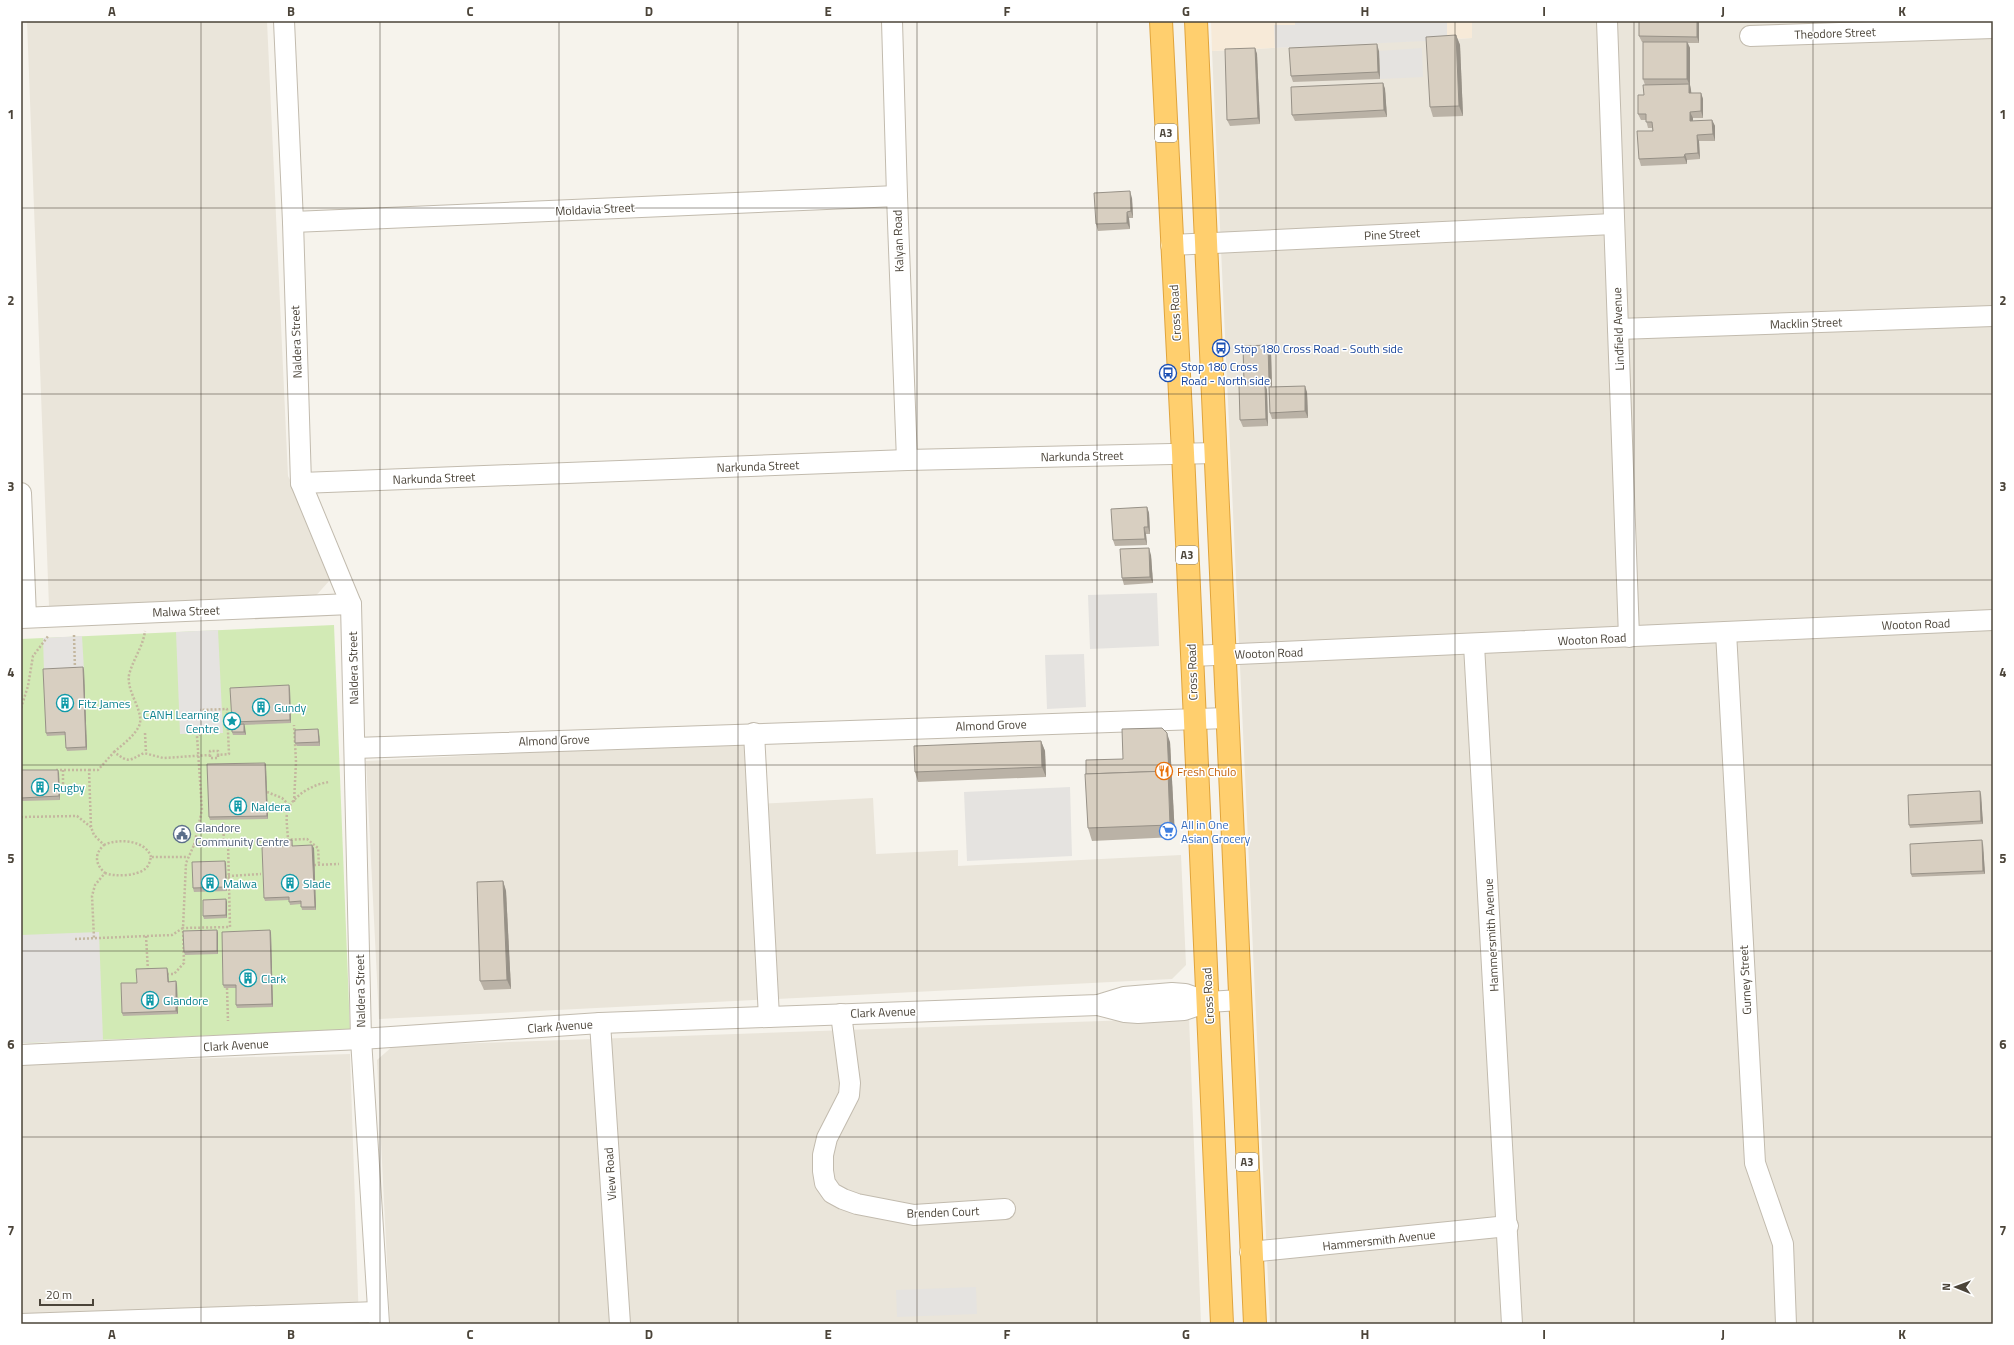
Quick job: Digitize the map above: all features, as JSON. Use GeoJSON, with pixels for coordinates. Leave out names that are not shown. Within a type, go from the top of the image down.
{"type":"FeatureCollection","features":[{"type":"Feature","properties":{"kind":"highway","name":"Cross Road"},"geometry":{"type":"LineString","coordinates":[[1161,21],[1183,453],[1222,1324]]}},
{"type":"Feature","properties":{"kind":"highway","name":"A3"},"geometry":{"type":"LineString","coordinates":[[1196,21],[1250,1252],[1255,1324]]}},
{"type":"Feature","properties":{"kind":"street","name":"Naldera Street"},"geometry":{"type":"LineString","coordinates":[[284,21],[293,222],[300,483],[351,604],[361,1039],[379,1318]]}},
{"type":"Feature","properties":{"kind":"street","name":"Kalyan Road"},"geometry":{"type":"LineString","coordinates":[[892,21],[896,196],[907,460]]}},
{"type":"Feature","properties":{"kind":"street","name":"Lindfield Avenue"},"geometry":{"type":"LineString","coordinates":[[1606,21],[1629,637]]}},
{"type":"Feature","properties":{"kind":"street"},"geometry":{"type":"LineString","coordinates":[[1993,21],[1993,28]]}},
{"type":"Feature","properties":{"kind":"street","name":"Theodore Street"},"geometry":{"type":"LineString","coordinates":[[1750,36],[1993,28]]}},
{"type":"Feature","properties":{"kind":"street","name":"Moldavia Street"},"geometry":{"type":"LineString","coordinates":[[293,222],[896,196]]}},
{"type":"Feature","properties":{"kind":"street","name":"Pine Street"},"geometry":{"type":"LineString","coordinates":[[1172,245],[1613,224]]}},
{"type":"Feature","properties":{"kind":"street","name":"Macklin Street"},"geometry":{"type":"LineString","coordinates":[[1618,329],[1993,316]]}},
{"type":"Feature","properties":{"kind":"street","name":"Narkunda Street"},"geometry":{"type":"LineString","coordinates":[[300,483],[907,460],[1216,452]]}},
{"type":"Feature","properties":{"kind":"street"},"geometry":{"type":"LineString","coordinates":[[21,493],[24,618]]}},
{"type":"Feature","properties":{"kind":"street","name":"Malwa Street"},"geometry":{"type":"LineString","coordinates":[[24,618],[351,604]]}},
{"type":"Feature","properties":{"kind":"street","name":"Wooton Road"},"geometry":{"type":"LineString","coordinates":[[1192,656],[1474,645],[1993,620]]}},
{"type":"Feature","properties":{"kind":"street","name":"Gurney Street"},"geometry":{"type":"LineString","coordinates":[[1726,632],[1755,1163],[1783,1244],[1786,1324]]}},
{"type":"Feature","properties":{"kind":"street","name":"Hammersmith Avenue"},"geometry":{"type":"LineString","coordinates":[[1474,645],[1508,1226],[1512,1324]]}},
{"type":"Feature","properties":{"kind":"street","name":"Almond Grove"},"geometry":{"type":"LineString","coordinates":[[355,748],[754,733],[1227,718]]}},
{"type":"Feature","properties":{"kind":"street"},"geometry":{"type":"LineString","coordinates":[[754,733],[769,1016]]}},
{"type":"Feature","properties":{"kind":"street","name":"Clark Avenue"},"geometry":{"type":"LineString","coordinates":[[21,1055],[361,1039],[600,1023],[769,1016],[1098,1005],[1125,1012],[1138,1013],[1186,1010],[1208,1002],[1240,1000]]}},
{"type":"Feature","properties":{"kind":"street","name":"Brenden Court"},"geometry":{"type":"LineString","coordinates":[[841,1014],[850,1083],[849,1095],[827,1138],[823,1155],[825,1183],[832,1193],[842,1199],[858,1204],[914,1215],[1005,1209]]}},
{"type":"Feature","properties":{"kind":"street","name":"View Road"},"geometry":{"type":"LineString","coordinates":[[600,1023],[620,1324]]}},
{"type":"Feature","properties":{"kind":"street","name":"Hammersmith Avenue"},"geometry":{"type":"LineString","coordinates":[[1250,1252],[1508,1226]]}},
{"type":"Feature","properties":{"kind":"street"},"geometry":{"type":"LineString","coordinates":[[21,1324],[379,1318]]}},
{"type":"Feature","properties":{"kind":"path"},"geometry":{"type":"LineString","coordinates":[[48,771],[98,770],[114,752],[133,735],[139,726],[140,713],[130,692],[129,675],[144,643],[146,631]]}},
{"type":"Feature","properties":{"kind":"path"},"geometry":{"type":"LineString","coordinates":[[74,634],[75,670]]}},
{"type":"Feature","properties":{"kind":"path"},"geometry":{"type":"LineString","coordinates":[[21,708],[28,686],[33,656],[49,635]]}},
{"type":"Feature","properties":{"kind":"path"},"geometry":{"type":"LineString","coordinates":[[114,752],[122,758],[130,760],[135,760],[146,753],[163,758],[210,755],[210,751],[218,751],[218,755],[229,754],[227,709],[200,710]]}},
{"type":"Feature","properties":{"kind":"path"},"geometry":{"type":"LineString","coordinates":[[294,726],[296,762],[294,802]]}},
{"type":"Feature","properties":{"kind":"path"},"geometry":{"type":"LineString","coordinates":[[145,733],[146,753]]}},
{"type":"Feature","properties":{"kind":"path"},"geometry":{"type":"LineString","coordinates":[[161,974],[174,974],[184,963],[183,928],[186,863],[194,845],[202,810],[197,736],[200,734]]}},
{"type":"Feature","properties":{"kind":"path"},"geometry":{"type":"LineString","coordinates":[[63,770],[63,784]]}},
{"type":"Feature","properties":{"kind":"path"},"geometry":{"type":"LineString","coordinates":[[89,770],[91,827],[94,835],[104,845]]}},
{"type":"Feature","properties":{"kind":"path"},"geometry":{"type":"LineString","coordinates":[[288,843],[288,810],[290,806],[311,787],[329,782]]}},
{"type":"Feature","properties":{"kind":"path"},"geometry":{"type":"LineString","coordinates":[[267,792],[282,798],[290,806]]}},
{"type":"Feature","properties":{"kind":"path"},"geometry":{"type":"LineString","coordinates":[[21,817],[77,816],[91,827]]}},
{"type":"Feature","properties":{"kind":"path"},"geometry":{"type":"LineString","coordinates":[[223,822],[224,842]]}},
{"type":"Feature","properties":{"kind":"path"},"geometry":{"type":"LineString","coordinates":[[194,845],[224,842],[307,839],[318,848],[319,866]]}},
{"type":"Feature","properties":{"kind":"path"},"geometry":{"type":"LineString","coordinates":[[110,842],[141,844],[149,850],[151,857],[149,863],[142,870],[111,876],[105,873],[98,865],[96,859],[97,853],[104,845],[110,842]]}},
{"type":"Feature","properties":{"kind":"path"},"geometry":{"type":"LineString","coordinates":[[75,939],[172,935],[183,928],[230,927],[228,842]]}},
{"type":"Feature","properties":{"kind":"path"},"geometry":{"type":"LineString","coordinates":[[151,857],[188,857]]}},
{"type":"Feature","properties":{"kind":"path"},"geometry":{"type":"LineString","coordinates":[[221,862],[228,862]]}},
{"type":"Feature","properties":{"kind":"path"},"geometry":{"type":"LineString","coordinates":[[186,863],[193,863]]}},
{"type":"Feature","properties":{"kind":"path"},"geometry":{"type":"LineString","coordinates":[[314,865],[358,864]]}},
{"type":"Feature","properties":{"kind":"path"},"geometry":{"type":"LineString","coordinates":[[94,938],[92,896],[95,885],[105,873]]}},
{"type":"Feature","properties":{"kind":"path"},"geometry":{"type":"LineString","coordinates":[[228,876],[261,874]]}},
{"type":"Feature","properties":{"kind":"path"},"geometry":{"type":"LineString","coordinates":[[225,927],[225,935]]}},
{"type":"Feature","properties":{"kind":"path"},"geometry":{"type":"LineString","coordinates":[[146,936],[148,975]]}},
{"type":"Feature","properties":{"kind":"path"},"geometry":{"type":"LineString","coordinates":[[227,988],[228,1021]]}},
{"type":"Feature","properties":{"kind":"shaded area"},"geometry":{"type":"Polygon","coordinates":[[[27,21],[267,21],[288,476],[313,526],[330,580],[312,600],[49,607],[27,21]]]}},
{"type":"Feature","properties":{"kind":"shaded area"},"geometry":{"type":"Polygon","coordinates":[[[1211,21],[1472,21],[1472,38],[1212,51],[1211,21]]]}},
{"type":"Feature","properties":{"kind":"shaded area"},"geometry":{"type":"Polygon","coordinates":[[[1295,21],[1447,21],[1447,40],[1275,48],[1274,25],[1295,25],[1295,21]]]}},
{"type":"Feature","properties":{"kind":"shaded area"},"geometry":{"type":"Polygon","coordinates":[[[1472,21],[1993,21],[1993,1324],[1270,1324],[1212,51],[1472,38],[1472,21]]]}},
{"type":"Feature","properties":{"kind":"shaded area"},"geometry":{"type":"Polygon","coordinates":[[[1422,48],[1423,77],[1380,79],[1379,51],[1422,48]]]}},
{"type":"Feature","properties":{"kind":"shaded area"},"geometry":{"type":"Polygon","coordinates":[[[1157,593],[1159,646],[1090,649],[1088,595],[1157,593]]]}},
{"type":"Feature","properties":{"kind":"shaded area"},"geometry":{"type":"Polygon","coordinates":[[[218,630],[223,733],[180,734],[176,632],[218,630]]]}},
{"type":"Feature","properties":{"kind":"shaded area"},"geometry":{"type":"Polygon","coordinates":[[[82,636],[84,670],[44,672],[43,638],[82,636]]]}},
{"type":"Feature","properties":{"kind":"shaded area"},"geometry":{"type":"Polygon","coordinates":[[[1084,654],[1086,707],[1047,709],[1045,655],[1084,654]]]}},
{"type":"Feature","properties":{"kind":"shaded area"},"geometry":{"type":"Polygon","coordinates":[[[755,741],[758,804],[873,798],[876,854],[958,850],[958,866],[1181,855],[1186,965],[1172,979],[379,1019],[366,761],[755,741]]]}},
{"type":"Feature","properties":{"kind":"shaded area"},"geometry":{"type":"Polygon","coordinates":[[[1070,787],[1072,856],[967,861],[964,792],[1070,787]]]}},
{"type":"Feature","properties":{"kind":"shaded area"},"geometry":{"type":"Polygon","coordinates":[[[99,932],[103,1040],[21,1043],[21,935],[99,932]]]}},
{"type":"Feature","properties":{"kind":"shaded area"},"geometry":{"type":"Polygon","coordinates":[[[1189,1018],[1201,1324],[390,1324],[377,1060],[393,1046],[1189,1018]]]}},
{"type":"Feature","properties":{"kind":"shaded area"},"geometry":{"type":"Polygon","coordinates":[[[350,1054],[359,1324],[21,1324],[21,1064],[350,1054]]]}},
{"type":"Feature","properties":{"kind":"shaded area"},"geometry":{"type":"Polygon","coordinates":[[[976,1287],[977,1314],[897,1317],[896,1290],[976,1287]]]}},
{"type":"Feature","properties":{"kind":"green space","name":"Glandore Community Centre"},"geometry":{"type":"Polygon","coordinates":[[[334,625],[350,1030],[21,1043],[21,639],[334,625]]]}},
{"type":"Feature","properties":{"kind":"building"},"geometry":{"type":"Polygon","coordinates":[[[1639,21],[1697,21],[1697,37],[1639,36],[1639,21]]]}},
{"type":"Feature","properties":{"kind":"building"},"geometry":{"type":"Polygon","coordinates":[[[1456,35],[1459,106],[1430,107],[1426,37],[1456,35]]]}},
{"type":"Feature","properties":{"kind":"building"},"geometry":{"type":"Polygon","coordinates":[[[1643,42],[1687,42],[1687,79],[1643,79],[1643,42]]]}},
{"type":"Feature","properties":{"kind":"building"},"geometry":{"type":"Polygon","coordinates":[[[1377,44],[1378,72],[1291,76],[1289,48],[1377,44]]]}},
{"type":"Feature","properties":{"kind":"building"},"geometry":{"type":"Polygon","coordinates":[[[1255,48],[1258,118],[1227,120],[1225,49],[1255,48]]]}},
{"type":"Feature","properties":{"kind":"building"},"geometry":{"type":"Polygon","coordinates":[[[1383,83],[1384,110],[1292,115],[1291,87],[1383,83]]]}},
{"type":"Feature","properties":{"kind":"building"},"geometry":{"type":"Polygon","coordinates":[[[1689,84],[1689,93],[1701,93],[1701,111],[1690,112],[1690,121],[1712,120],[1713,134],[1697,135],[1698,153],[1685,154],[1684,157],[1639,159],[1637,131],[1653,131],[1652,122],[1646,122],[1646,114],[1638,114],[1638,95],[1644,95],[1643,85],[1689,84]]]}},
{"type":"Feature","properties":{"kind":"building"},"geometry":{"type":"Polygon","coordinates":[[[1130,191],[1131,211],[1127,212],[1127,223],[1096,224],[1094,193],[1130,191]]]}},
{"type":"Feature","properties":{"kind":"building"},"geometry":{"type":"Polygon","coordinates":[[[1268,345],[1269,381],[1244,382],[1243,346],[1268,345]]]}},
{"type":"Feature","properties":{"kind":"building"},"geometry":{"type":"Polygon","coordinates":[[[1265,384],[1266,419],[1240,420],[1239,385],[1265,384]]]}},
{"type":"Feature","properties":{"kind":"building"},"geometry":{"type":"Polygon","coordinates":[[[1305,386],[1305,411],[1270,413],[1269,387],[1305,386]]]}},
{"type":"Feature","properties":{"kind":"building"},"geometry":{"type":"Polygon","coordinates":[[[1147,507],[1148,527],[1144,527],[1145,539],[1113,540],[1111,509],[1147,507]]]}},
{"type":"Feature","properties":{"kind":"building"},"geometry":{"type":"Polygon","coordinates":[[[1149,548],[1150,577],[1122,578],[1120,549],[1149,548]]]}},
{"type":"Feature","properties":{"kind":"building","name":"Fitz James"},"geometry":{"type":"Polygon","coordinates":[[[83,667],[86,747],[66,748],[65,732],[46,733],[43,669],[83,667]]]}},
{"type":"Feature","properties":{"kind":"building","name":"Gundy"},"geometry":{"type":"Polygon","coordinates":[[[289,685],[290,720],[232,722],[230,688],[289,685]]]}},
{"type":"Feature","properties":{"kind":"building"},"geometry":{"type":"Polygon","coordinates":[[[244,724],[244,732],[232,732],[232,725],[244,724]]]}},
{"type":"Feature","properties":{"kind":"building"},"geometry":{"type":"Polygon","coordinates":[[[1162,728],[1167,733],[1169,774],[1168,771],[1086,774],[1086,760],[1123,759],[1122,729],[1162,728]]]}},
{"type":"Feature","properties":{"kind":"building"},"geometry":{"type":"Polygon","coordinates":[[[318,729],[319,742],[295,743],[295,730],[318,729]]]}},
{"type":"Feature","properties":{"kind":"building"},"geometry":{"type":"Polygon","coordinates":[[[1041,741],[1042,767],[915,772],[914,746],[1041,741]]]}},
{"type":"Feature","properties":{"kind":"building","name":"Naldera"},"geometry":{"type":"Polygon","coordinates":[[[265,763],[267,816],[209,817],[207,764],[265,763]]]}},
{"type":"Feature","properties":{"kind":"building","name":"Rugby"},"geometry":{"type":"Polygon","coordinates":[[[21,770],[58,770],[59,796],[21,798],[21,770]]]}},
{"type":"Feature","properties":{"kind":"building"},"geometry":{"type":"Polygon","coordinates":[[[1168,771],[1170,825],[1088,828],[1085,774],[1168,771]]]}},
{"type":"Feature","properties":{"kind":"building"},"geometry":{"type":"Polygon","coordinates":[[[1980,791],[1981,821],[1909,825],[1908,795],[1980,791]]]}},
{"type":"Feature","properties":{"kind":"building","name":"Slade"},"geometry":{"type":"Polygon","coordinates":[[[283,840],[292,840],[292,846],[312,845],[315,907],[301,907],[301,901],[289,902],[289,897],[264,898],[262,847],[284,846],[283,840]]]}},
{"type":"Feature","properties":{"kind":"building"},"geometry":{"type":"Polygon","coordinates":[[[1982,840],[1983,871],[1911,874],[1910,844],[1982,840]]]}},
{"type":"Feature","properties":{"kind":"building","name":"Malwa"},"geometry":{"type":"Polygon","coordinates":[[[225,861],[226,887],[193,888],[192,862],[225,861]]]}},
{"type":"Feature","properties":{"kind":"building"},"geometry":{"type":"Polygon","coordinates":[[[503,881],[507,980],[480,981],[477,882],[503,881]]]}},
{"type":"Feature","properties":{"kind":"building"},"geometry":{"type":"Polygon","coordinates":[[[226,899],[226,915],[203,916],[203,900],[226,899]]]}},
{"type":"Feature","properties":{"kind":"building"},"geometry":{"type":"Polygon","coordinates":[[[217,930],[217,951],[184,952],[183,931],[217,930]]]}},
{"type":"Feature","properties":{"kind":"building","name":"Clark"},"geometry":{"type":"Polygon","coordinates":[[[270,930],[272,1004],[236,1005],[236,985],[223,985],[222,932],[270,930]]]}},
{"type":"Feature","properties":{"kind":"building","name":"Glandore"},"geometry":{"type":"Polygon","coordinates":[[[167,968],[168,982],[176,981],[176,1011],[122,1013],[121,983],[137,983],[136,969],[167,968]]]}},
{"type":"Feature","properties":{"kind":"place","name":"Stop 180 Cross Road - South side"},"geometry":{"type":"Point","coordinates":[1221,348]}},
{"type":"Feature","properties":{"kind":"place","name":"Stop 180 Cross Road - North side"},"geometry":{"type":"Point","coordinates":[1168,373]}},
{"type":"Feature","properties":{"kind":"place","name":"Fitz James"},"geometry":{"type":"Point","coordinates":[65,703]}},
{"type":"Feature","properties":{"kind":"place","name":"Gundy"},"geometry":{"type":"Point","coordinates":[261,707]}},
{"type":"Feature","properties":{"kind":"place","name":"CANH Learning Centre"},"geometry":{"type":"Point","coordinates":[232,721]}},
{"type":"Feature","properties":{"kind":"place","name":"Fresh Chulo"},"geometry":{"type":"Point","coordinates":[1164,771]}},
{"type":"Feature","properties":{"kind":"place","name":"Rugby"},"geometry":{"type":"Point","coordinates":[40,787]}},
{"type":"Feature","properties":{"kind":"place","name":"Naldera"},"geometry":{"type":"Point","coordinates":[238,806]}},
{"type":"Feature","properties":{"kind":"place","name":"All in One Asian Grocery"},"geometry":{"type":"Point","coordinates":[1168,831]}},
{"type":"Feature","properties":{"kind":"place","name":"Glandore Community Centre"},"geometry":{"type":"Point","coordinates":[182,834]}},
{"type":"Feature","properties":{"kind":"place","name":"Malwa"},"geometry":{"type":"Point","coordinates":[210,883]}},
{"type":"Feature","properties":{"kind":"place","name":"Slade"},"geometry":{"type":"Point","coordinates":[290,883]}},
{"type":"Feature","properties":{"kind":"place","name":"Clark"},"geometry":{"type":"Point","coordinates":[248,978]}},
{"type":"Feature","properties":{"kind":"place","name":"Glandore"},"geometry":{"type":"Point","coordinates":[150,1000]}}]}
